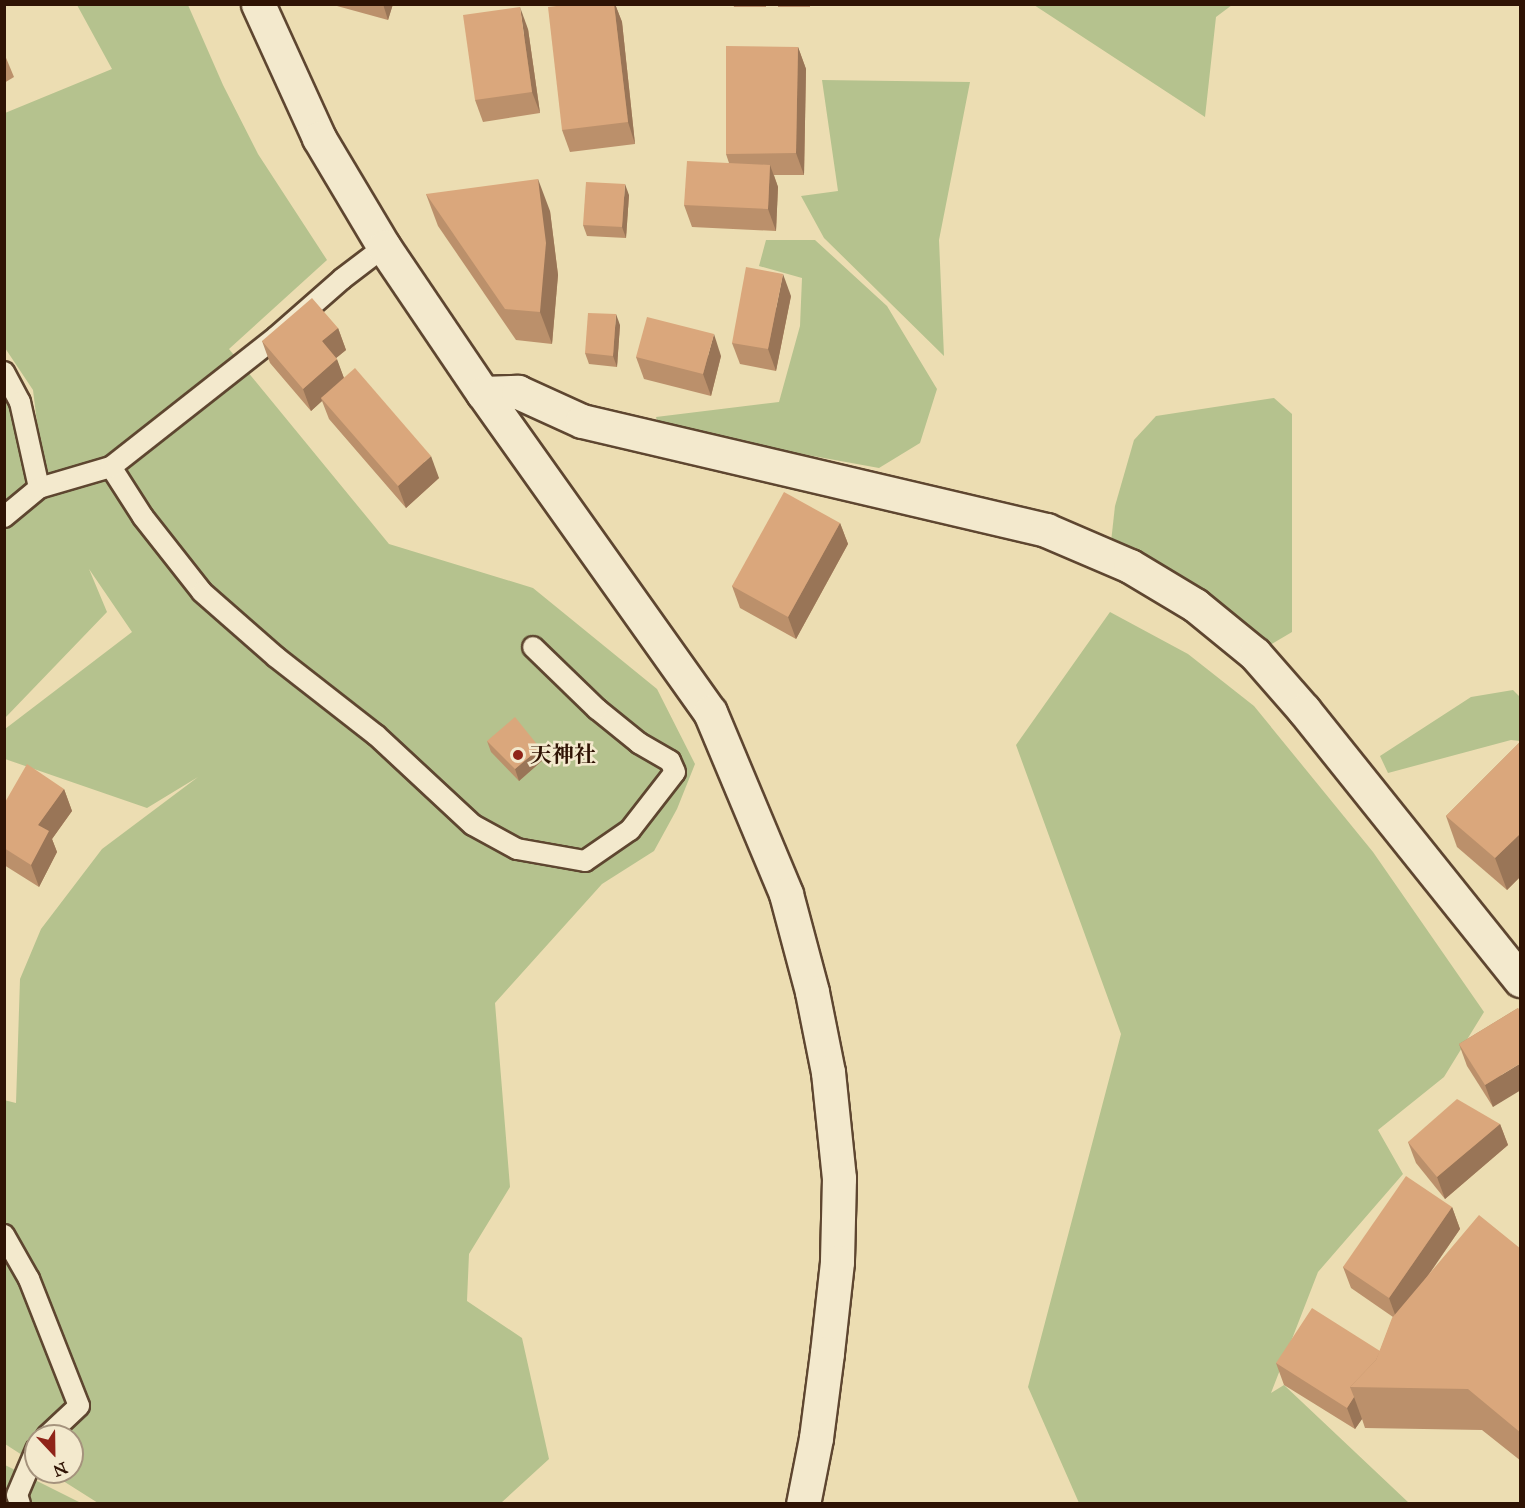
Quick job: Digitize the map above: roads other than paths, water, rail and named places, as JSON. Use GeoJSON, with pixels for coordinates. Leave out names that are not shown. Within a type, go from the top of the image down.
{"type":"FeatureCollection","features":[{"type":"Feature","properties":{"kind":"street"},"geometry":{"type":"LineString","coordinates":[[258,4],[319,138],[384,247],[483,393],[710,712],[786,894],[812,992],[828,1072],[839,1178],[837,1262],[827,1353],[816,1438],[802,1503]]}},
{"type":"Feature","properties":{"kind":"street"},"geometry":{"type":"LineString","coordinates":[[483,393],[518,392],[582,421],[1046,530],[1130,566],[1195,605],[1255,654],[1304,710],[1521,980]]}},
{"type":"Feature","properties":{"kind":"lane"},"geometry":{"type":"LineString","coordinates":[[4,517],[39,488],[111,467],[276,337],[342,279],[384,247]]}},
{"type":"Feature","properties":{"kind":"lane"},"geometry":{"type":"LineString","coordinates":[[4,372],[20,402],[39,488]]}},
{"type":"Feature","properties":{"kind":"lane"},"geometry":{"type":"LineString","coordinates":[[111,467],[143,518],[202,592],[276,657],[376,735],[473,825],[517,849],[585,861],[630,830],[675,772],[670,761],[639,743],[605,716],[532,647]]}},
{"type":"Feature","properties":{"kind":"lane"},"geometry":{"type":"LineString","coordinates":[[4,1235],[29,1279],[79,1406],[60,1424]]}},
{"type":"Feature","properties":{"kind":"lane"},"geometry":{"type":"LineString","coordinates":[[20,1503],[17,1495],[24,1478]]}},
{"type":"Feature","properties":{"kind":"place","name":"天神社"},"geometry":{"type":"Point","coordinates":[518,755]}}]}
